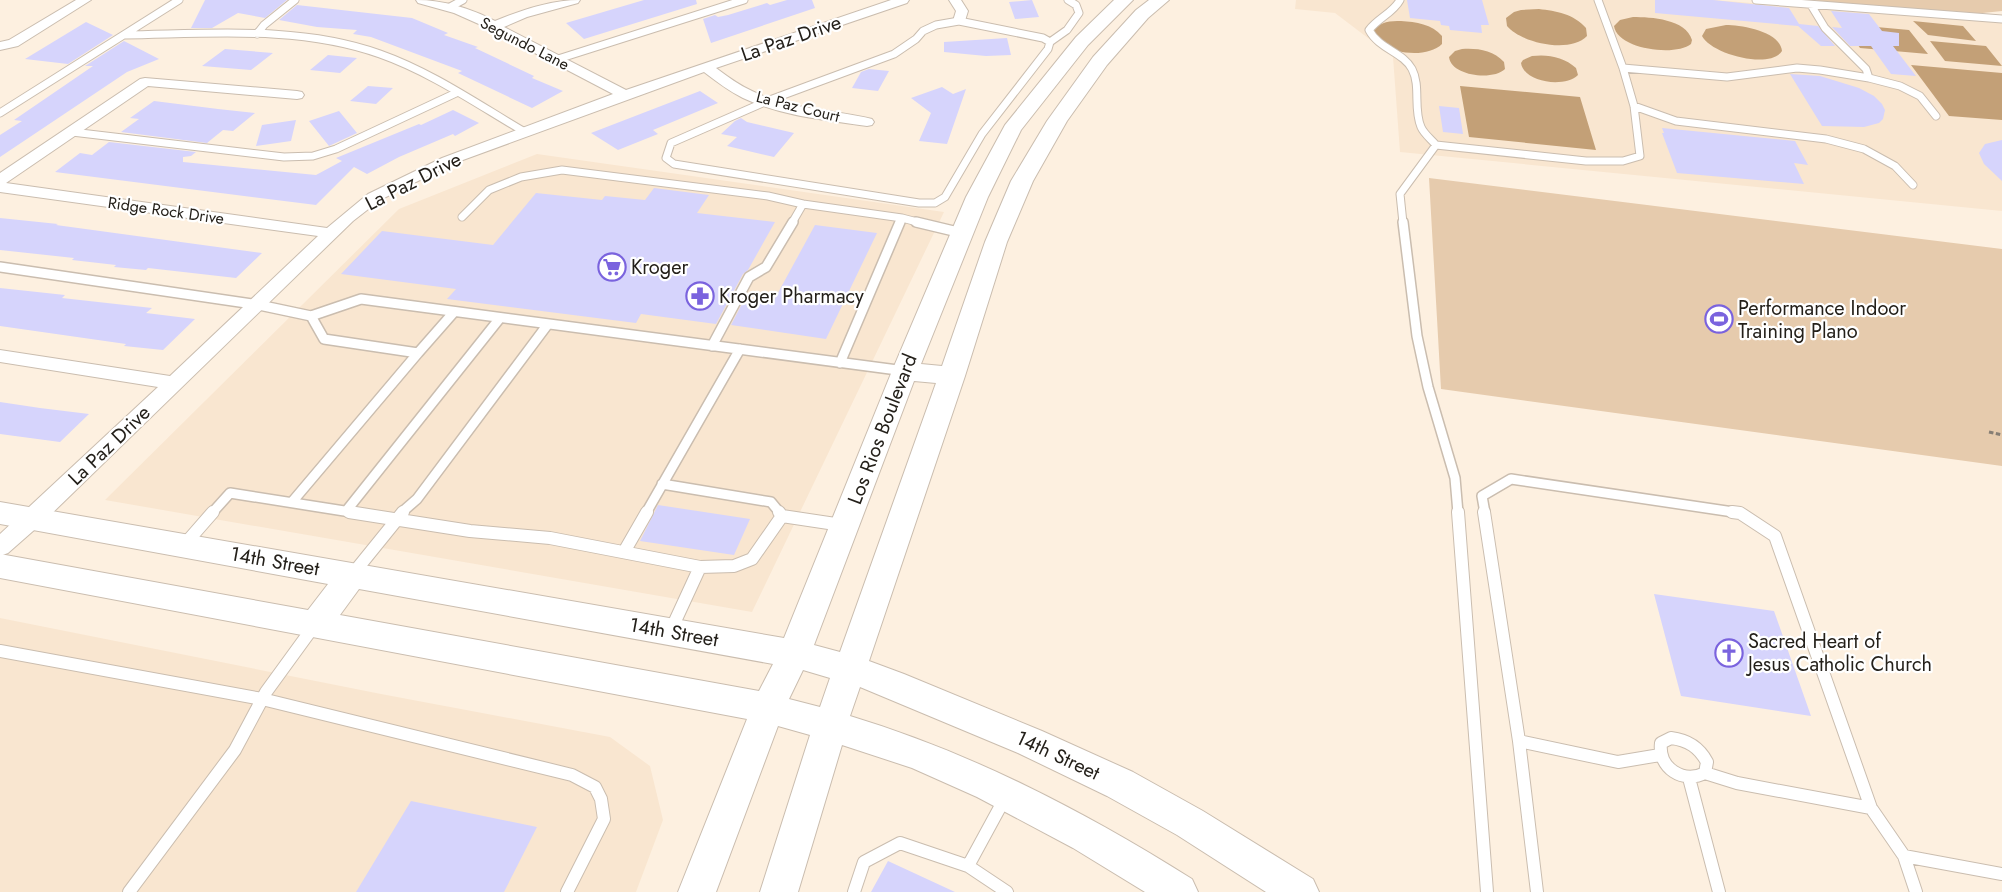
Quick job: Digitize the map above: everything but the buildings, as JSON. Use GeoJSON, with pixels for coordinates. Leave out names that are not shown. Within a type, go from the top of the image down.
{"type":"FeatureCollection","features":[{"type":"Feature","properties":{"kind":"main road","name":"Los Rios Boulevard"},"geometry":{"type":"LineString","coordinates":[[697,892],[768,708],[794,654],[905,371],[985,181],[1012,129],[1082,40],[1124,0]]}},
{"type":"Feature","properties":{"kind":"main road"},"geometry":{"type":"LineString","coordinates":[[779,892],[849,669],[952,376],[996,242],[1022,182],[1057,121],[1100,61],[1142,14],[1160,0]]}},
{"type":"Feature","properties":{"kind":"main road"},"geometry":{"type":"LineString","coordinates":[[962,234],[996,242]]}},
{"type":"Feature","properties":{"kind":"main road"},"geometry":{"type":"LineString","coordinates":[[905,371],[952,376]]}},
{"type":"Feature","properties":{"kind":"main road","name":"14th Street"},"geometry":{"type":"LineString","coordinates":[[0,513],[794,654],[849,669],[992,725],[1120,784],[1190,823],[1300,892]]}},
{"type":"Feature","properties":{"kind":"main road"},"geometry":{"type":"LineString","coordinates":[[0,566],[768,708],[830,726],[924,758],[1007,795],[1124,857],[1179,892]]}},
{"type":"Feature","properties":{"kind":"main road"},"geometry":{"type":"LineString","coordinates":[[315,624],[352,575]]}},
{"type":"Feature","properties":{"kind":"street"},"geometry":{"type":"LineString","coordinates":[[0,46],[13,43],[85,0]]}},
{"type":"Feature","properties":{"kind":"street","name":"Segundo Lane"},"geometry":{"type":"LineString","coordinates":[[422,0],[450,7],[494,26],[625,94]]}},
{"type":"Feature","properties":{"kind":"street"},"geometry":{"type":"LineString","coordinates":[[494,26],[523,14],[574,0]]}},
{"type":"Feature","properties":{"kind":"street","name":"La Paz Drive"},"geometry":{"type":"LineString","coordinates":[[0,547],[33,518],[173,383],[259,305],[331,233],[374,197],[447,161],[523,131],[625,94],[707,68],[903,0]]}},
{"type":"Feature","properties":{"kind":"street"},"geometry":{"type":"LineString","coordinates":[[955,0],[962,11],[959,21]]}},
{"type":"Feature","properties":{"kind":"street","name":"La Paz Court"},"geometry":{"type":"LineString","coordinates":[[707,68],[736,89],[767,101],[866,122]]}},
{"type":"Feature","properties":{"kind":"street"},"geometry":{"type":"LineString","coordinates":[[0,180],[146,82],[297,95]]}},
{"type":"Feature","properties":{"kind":"street","name":"Ridge Rock Drive"},"geometry":{"type":"LineString","coordinates":[[0,187],[331,233]]}},
{"type":"Feature","properties":{"kind":"street"},"geometry":{"type":"LineString","coordinates":[[0,356],[173,383]]}},
{"type":"Feature","properties":{"kind":"lane"},"geometry":{"type":"LineString","coordinates":[[0,113],[179,0]]}},
{"type":"Feature","properties":{"kind":"lane"},"geometry":{"type":"LineString","coordinates":[[257,34],[264,25],[295,0]]}},
{"type":"Feature","properties":{"kind":"lane"},"geometry":{"type":"LineString","coordinates":[[450,7],[463,0]]}},
{"type":"Feature","properties":{"kind":"lane"},"geometry":{"type":"LineString","coordinates":[[558,59],[744,0]]}},
{"type":"Feature","properties":{"kind":"lane"},"geometry":{"type":"LineString","coordinates":[[1050,42],[1043,38],[959,21],[936,25],[924,31],[894,54],[767,101],[743,114],[686,135],[671,143],[666,158],[674,164],[919,203],[935,203],[945,197],[982,134],[1048,48],[1050,42],[1060,36],[1074,22],[1079,13],[1076,5],[1068,0]]}},
{"type":"Feature","properties":{"kind":"lane"},"geometry":{"type":"LineString","coordinates":[[1400,0],[1398,5],[1372,24],[1369,30],[1372,37],[1379,44],[1402,56],[1413,68],[1420,125],[1436,145],[1586,161],[1624,161],[1640,156],[1634,106],[1623,68],[1598,0]]}},
{"type":"Feature","properties":{"kind":"lane"},"geometry":{"type":"LineString","coordinates":[[1756,0],[2002,20]]}},
{"type":"Feature","properties":{"kind":"lane"},"geometry":{"type":"LineString","coordinates":[[1811,5],[1825,28],[1866,69],[1869,78]]}},
{"type":"Feature","properties":{"kind":"lane"},"geometry":{"type":"LineString","coordinates":[[124,35],[257,34],[324,40],[379,53],[403,64],[523,131]]}},
{"type":"Feature","properties":{"kind":"lane"},"geometry":{"type":"LineString","coordinates":[[1623,68],[1727,77],[1798,68],[1820,70],[1869,78],[1900,86],[1920,96],[1936,116]]}},
{"type":"Feature","properties":{"kind":"lane"},"geometry":{"type":"LineString","coordinates":[[72,132],[284,157],[302,157],[336,148],[456,93]]}},
{"type":"Feature","properties":{"kind":"lane"},"geometry":{"type":"LineString","coordinates":[[1634,106],[1676,121],[1715,128],[1826,139],[1864,149],[1895,166],[1913,185]]}},
{"type":"Feature","properties":{"kind":"lane"},"geometry":{"type":"LineString","coordinates":[[1436,145],[1400,194],[1417,336],[1428,387],[1455,478],[1487,892]]}},
{"type":"Feature","properties":{"kind":"lane"},"geometry":{"type":"LineString","coordinates":[[462,216],[489,190],[521,177],[562,170],[768,196],[803,204],[902,218],[962,234]]}},
{"type":"Feature","properties":{"kind":"lane"},"geometry":{"type":"LineString","coordinates":[[712,346],[749,277],[766,267],[803,204]]}},
{"type":"Feature","properties":{"kind":"lane"},"geometry":{"type":"LineString","coordinates":[[840,363],[902,218]]}},
{"type":"Feature","properties":{"kind":"lane"},"geometry":{"type":"LineString","coordinates":[[0,267],[259,305],[311,316],[361,300],[905,371]]}},
{"type":"Feature","properties":{"kind":"lane"},"geometry":{"type":"LineString","coordinates":[[292,502],[454,312]]}},
{"type":"Feature","properties":{"kind":"lane"},"geometry":{"type":"LineString","coordinates":[[311,316],[324,339],[418,353]]}},
{"type":"Feature","properties":{"kind":"lane"},"geometry":{"type":"LineString","coordinates":[[347,510],[500,318]]}},
{"type":"Feature","properties":{"kind":"lane"},"geometry":{"type":"LineString","coordinates":[[352,575],[396,518],[416,499],[548,324]]}},
{"type":"Feature","properties":{"kind":"lane"},"geometry":{"type":"LineString","coordinates":[[624,552],[740,349]]}},
{"type":"Feature","properties":{"kind":"lane"},"geometry":{"type":"LineString","coordinates":[[1537,892],[1519,741],[1482,496],[1510,479],[1740,513],[1775,536],[1871,808],[1904,856],[1916,892]]}},
{"type":"Feature","properties":{"kind":"lane"},"geometry":{"type":"LineString","coordinates":[[662,484],[771,502],[782,516],[845,525]]}},
{"type":"Feature","properties":{"kind":"lane"},"geometry":{"type":"LineString","coordinates":[[184,545],[230,493],[347,510],[470,531],[550,538],[700,567],[734,566],[752,559],[782,516]]}},
{"type":"Feature","properties":{"kind":"lane"},"geometry":{"type":"LineString","coordinates":[[670,632],[700,567]]}},
{"type":"Feature","properties":{"kind":"lane"},"geometry":{"type":"LineString","coordinates":[[129,892],[235,750],[262,699],[315,624]]}},
{"type":"Feature","properties":{"kind":"lane"},"geometry":{"type":"LineString","coordinates":[[0,651],[262,699],[533,764],[572,776],[595,787],[601,799],[604,819],[567,892]]}},
{"type":"Feature","properties":{"kind":"lane"},"geometry":{"type":"LineString","coordinates":[[1671,738],[1686,740],[1704,756],[1707,768],[1705,773],[1700,777],[1689,778],[1669,769],[1660,755],[1661,743],[1671,738]]}},
{"type":"Feature","properties":{"kind":"lane"},"geometry":{"type":"LineString","coordinates":[[1519,741],[1618,762],[1660,755]]}},
{"type":"Feature","properties":{"kind":"lane"},"geometry":{"type":"LineString","coordinates":[[1705,773],[1737,784],[1871,808]]}},
{"type":"Feature","properties":{"kind":"lane"},"geometry":{"type":"LineString","coordinates":[[1689,778],[1719,892]]}},
{"type":"Feature","properties":{"kind":"lane"},"geometry":{"type":"LineString","coordinates":[[968,866],[1007,795]]}},
{"type":"Feature","properties":{"kind":"lane"},"geometry":{"type":"LineString","coordinates":[[854,892],[864,862],[900,843],[968,866],[1007,892]]}},
{"type":"Feature","properties":{"kind":"lane"},"geometry":{"type":"LineString","coordinates":[[1904,856],[2002,874]]}},
{"type":"Feature","properties":{"kind":"path"},"geometry":{"type":"LineString","coordinates":[[1989,432],[2002,435]]}},
{"type":"Feature","properties":{"kind":"shaded area"},"geometry":{"type":"Polygon","coordinates":[[[1296,0],[1713,0],[2002,23],[2002,211],[1400,152],[1393,57],[1335,13],[1295,9],[1296,0]]]}},
{"type":"Feature","properties":{"kind":"shaded area"},"geometry":{"type":"Polygon","coordinates":[[[1809,0],[2002,0],[2002,11],[1973,14],[1809,0]]]}},
{"type":"Feature","properties":{"kind":"shaded area"},"geometry":{"type":"Polygon","coordinates":[[[1539,9],[1558,12],[1576,19],[1586,28],[1587,36],[1569,44],[1546,44],[1523,37],[1507,26],[1506,18],[1514,12],[1539,9]]]}},
{"type":"Feature","properties":{"kind":"shaded area"},"geometry":{"type":"Polygon","coordinates":[[[1633,17],[1658,19],[1675,23],[1688,33],[1692,40],[1691,44],[1673,50],[1648,49],[1635,45],[1618,34],[1614,26],[1620,20],[1633,17]]]}},
{"type":"Feature","properties":{"kind":"shaded area"},"geometry":{"type":"Polygon","coordinates":[[[1401,21],[1429,26],[1442,36],[1442,44],[1421,53],[1404,52],[1389,48],[1379,40],[1374,31],[1379,25],[1386,22],[1401,21]]]}},
{"type":"Feature","properties":{"kind":"shaded area"},"geometry":{"type":"Polygon","coordinates":[[[1913,21],[1963,26],[1976,41],[1928,35],[1913,21]]]}},
{"type":"Feature","properties":{"kind":"shaded area"},"geometry":{"type":"Polygon","coordinates":[[[1844,24],[1909,30],[1928,54],[1860,48],[1844,24]]]}},
{"type":"Feature","properties":{"kind":"shaded area"},"geometry":{"type":"Polygon","coordinates":[[[1726,25],[1759,30],[1775,38],[1780,44],[1782,51],[1775,57],[1766,59],[1741,57],[1717,49],[1702,36],[1706,29],[1726,25]]]}},
{"type":"Feature","properties":{"kind":"shaded area"},"geometry":{"type":"Polygon","coordinates":[[[1930,41],[1986,46],[2002,66],[1945,61],[1930,41]]]}},
{"type":"Feature","properties":{"kind":"shaded area"},"geometry":{"type":"Polygon","coordinates":[[[1462,49],[1490,52],[1504,62],[1505,69],[1491,75],[1473,75],[1457,69],[1451,63],[1449,57],[1455,51],[1462,49]]]}},
{"type":"Feature","properties":{"kind":"shaded area"},"geometry":{"type":"Polygon","coordinates":[[[1544,55],[1561,59],[1576,68],[1578,75],[1572,79],[1555,82],[1537,79],[1524,70],[1521,63],[1532,56],[1544,55]]]}},
{"type":"Feature","properties":{"kind":"shaded area"},"geometry":{"type":"Polygon","coordinates":[[[1911,65],[2002,73],[2002,120],[1949,116],[1911,65]]]}},
{"type":"Feature","properties":{"kind":"shaded area"},"geometry":{"type":"Polygon","coordinates":[[[1460,86],[1580,97],[1596,150],[1469,137],[1460,86]]]}},
{"type":"Feature","properties":{"kind":"shaded area"},"geometry":{"type":"Polygon","coordinates":[[[537,154],[944,212],[752,612],[105,500],[399,209],[537,154]]]}},
{"type":"Feature","properties":{"kind":"shaded area","name":"Performance Indoor Training Plano"},"geometry":{"type":"Polygon","coordinates":[[[1429,178],[2002,249],[2002,466],[1441,389],[1429,178]]]}},
{"type":"Feature","properties":{"kind":"shaded area"},"geometry":{"type":"Polygon","coordinates":[[[0,618],[381,694],[610,737],[650,766],[663,820],[636,892],[0,892],[0,618]]]}},
{"type":"Feature","properties":{"kind":"place","name":"Kroger"},"geometry":{"type":"Point","coordinates":[612,267]}},
{"type":"Feature","properties":{"kind":"place","name":"Kroger Pharmacy"},"geometry":{"type":"Point","coordinates":[700,296]}},
{"type":"Feature","properties":{"kind":"place","name":"Performance Indoor Training Plano"},"geometry":{"type":"Point","coordinates":[1719,319]}},
{"type":"Feature","properties":{"kind":"place","name":"Sacred Heart of Jesus Catholic Church"},"geometry":{"type":"Point","coordinates":[1729,653]}}]}
